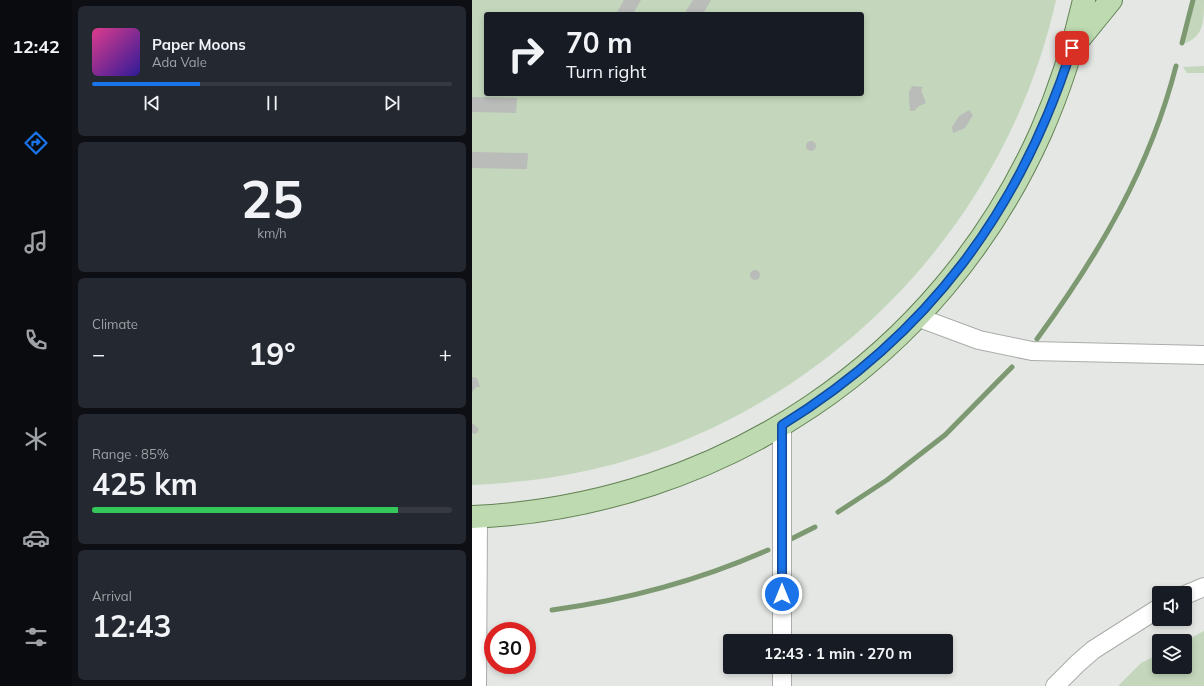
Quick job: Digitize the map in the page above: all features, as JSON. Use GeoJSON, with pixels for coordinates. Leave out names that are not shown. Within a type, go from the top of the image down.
{"type":"FeatureCollection","features":[{"type":"Feature","properties":{"kind":"main road"},"geometry":{"type":"LineString","coordinates":[[475,517],[561,508],[599,500],[636,490],[700,467],[742,447],[782,425],[853,376],[917,317],[947,284],[974,248],[1010,192],[1032,152],[1058,90],[1072,48],[1084,0]]}},
{"type":"Feature","properties":{"kind":"main road"},"geometry":{"type":"LineString","coordinates":[[1072,48],[1111,0]]}},
{"type":"Feature","properties":{"kind":"street"},"geometry":{"type":"LineString","coordinates":[[917,317],[979,340],[1032,351],[1204,354]]}},
{"type":"Feature","properties":{"kind":"street"},"geometry":{"type":"LineString","coordinates":[[782,425],[782,634]]}},
{"type":"Feature","properties":{"kind":"street"},"geometry":{"type":"LineString","coordinates":[[475,517],[475,649],[477,686]]}},
{"type":"Feature","properties":{"kind":"street"},"geometry":{"type":"LineString","coordinates":[[1192,592],[1204,587]]}},
{"type":"Feature","properties":{"kind":"street"},"geometry":{"type":"LineString","coordinates":[[1055,686],[1093,650],[1152,612]]}},
{"type":"Feature","properties":{"kind":"street"},"geometry":{"type":"LineString","coordinates":[[782,674],[782,686]]}},
{"type":"Feature","properties":{"kind":"green space"},"geometry":{"type":"Polygon","coordinates":[[[472,0],[1056,0],[1031,84],[994,163],[947,236],[890,302],[825,359],[753,407],[674,444],[590,470],[561,476],[472,485],[472,0]]]}},
{"type":"Feature","properties":{"kind":"green space"},"geometry":{"type":"Polygon","coordinates":[[[1194,0],[1204,0],[1203,22],[1199,33],[1190,41],[1183,44],[1194,0]]]}},
{"type":"Feature","properties":{"kind":"green space"},"geometry":{"type":"Polygon","coordinates":[[[1204,66],[1204,73],[1187,73],[1183,67],[1204,66]]]}},
{"type":"Feature","properties":{"kind":"green space"},"geometry":{"type":"Polygon","coordinates":[[[1204,631],[1204,686],[1118,686],[1141,663],[1152,658],[1152,674],[1192,674],[1192,637],[1204,631]]]}},
{"type":"Feature","properties":{"kind":"building"},"geometry":{"type":"Polygon","coordinates":[[[624,0],[641,0],[634,12],[617,12],[624,0]]]}},
{"type":"Feature","properties":{"kind":"building"},"geometry":{"type":"Polygon","coordinates":[[[693,0],[711,0],[704,12],[685,12],[693,0]]]}},
{"type":"Feature","properties":{"kind":"building"},"geometry":{"type":"Polygon","coordinates":[[[912,86],[923,87],[921,90],[926,103],[919,106],[914,111],[910,111],[909,92],[912,86]]]}},
{"type":"Feature","properties":{"kind":"building"},"geometry":{"type":"Polygon","coordinates":[[[472,97],[517,98],[516,113],[472,112],[472,97]]]}},
{"type":"Feature","properties":{"kind":"building"},"geometry":{"type":"Polygon","coordinates":[[[969,110],[973,115],[965,128],[953,133],[952,127],[959,116],[969,110]]]}},
{"type":"Feature","properties":{"kind":"building"},"geometry":{"type":"Polygon","coordinates":[[[811,141],[816,146],[811,151],[806,146],[811,141]]]}},
{"type":"Feature","properties":{"kind":"building"},"geometry":{"type":"Polygon","coordinates":[[[472,152],[528,153],[527,169],[472,168],[472,152]]]}},
{"type":"Feature","properties":{"kind":"building"},"geometry":{"type":"Polygon","coordinates":[[[755,270],[760,275],[755,280],[750,275],[755,270]]]}},
{"type":"Feature","properties":{"kind":"building"},"geometry":{"type":"Polygon","coordinates":[[[472,377],[477,378],[480,387],[476,387],[472,392],[472,377]]]}},
{"type":"Feature","properties":{"kind":"building"},"geometry":{"type":"Polygon","coordinates":[[[472,423],[479,429],[476,434],[472,433],[472,423]]]}},
{"type":"Feature","properties":{"kind":"waterway"},"geometry":{"type":"LineString","coordinates":[[1182,43],[1193,0]]}},
{"type":"Feature","properties":{"kind":"waterway"},"geometry":{"type":"LineString","coordinates":[[1037,339],[1081,275],[1120,209],[1152,140],[1165,104],[1176,66]]}},
{"type":"Feature","properties":{"kind":"waterway"},"geometry":{"type":"LineString","coordinates":[[838,512],[887,480],[945,435],[1012,367]]}},
{"type":"Feature","properties":{"kind":"waterway"},"geometry":{"type":"LineString","coordinates":[[791,539],[815,527]]}},
{"type":"Feature","properties":{"kind":"waterway"},"geometry":{"type":"LineString","coordinates":[[552,610],[607,601],[662,588],[716,571],[768,550]]}},
{"type":"Feature","properties":{"kind":"route"},"geometry":{"type":"LineString","coordinates":[[782,594],[782,425],[836,389],[870,362],[917,317],[961,266],[987,230],[1021,172],[1050,111],[1072,48]]}}]}
